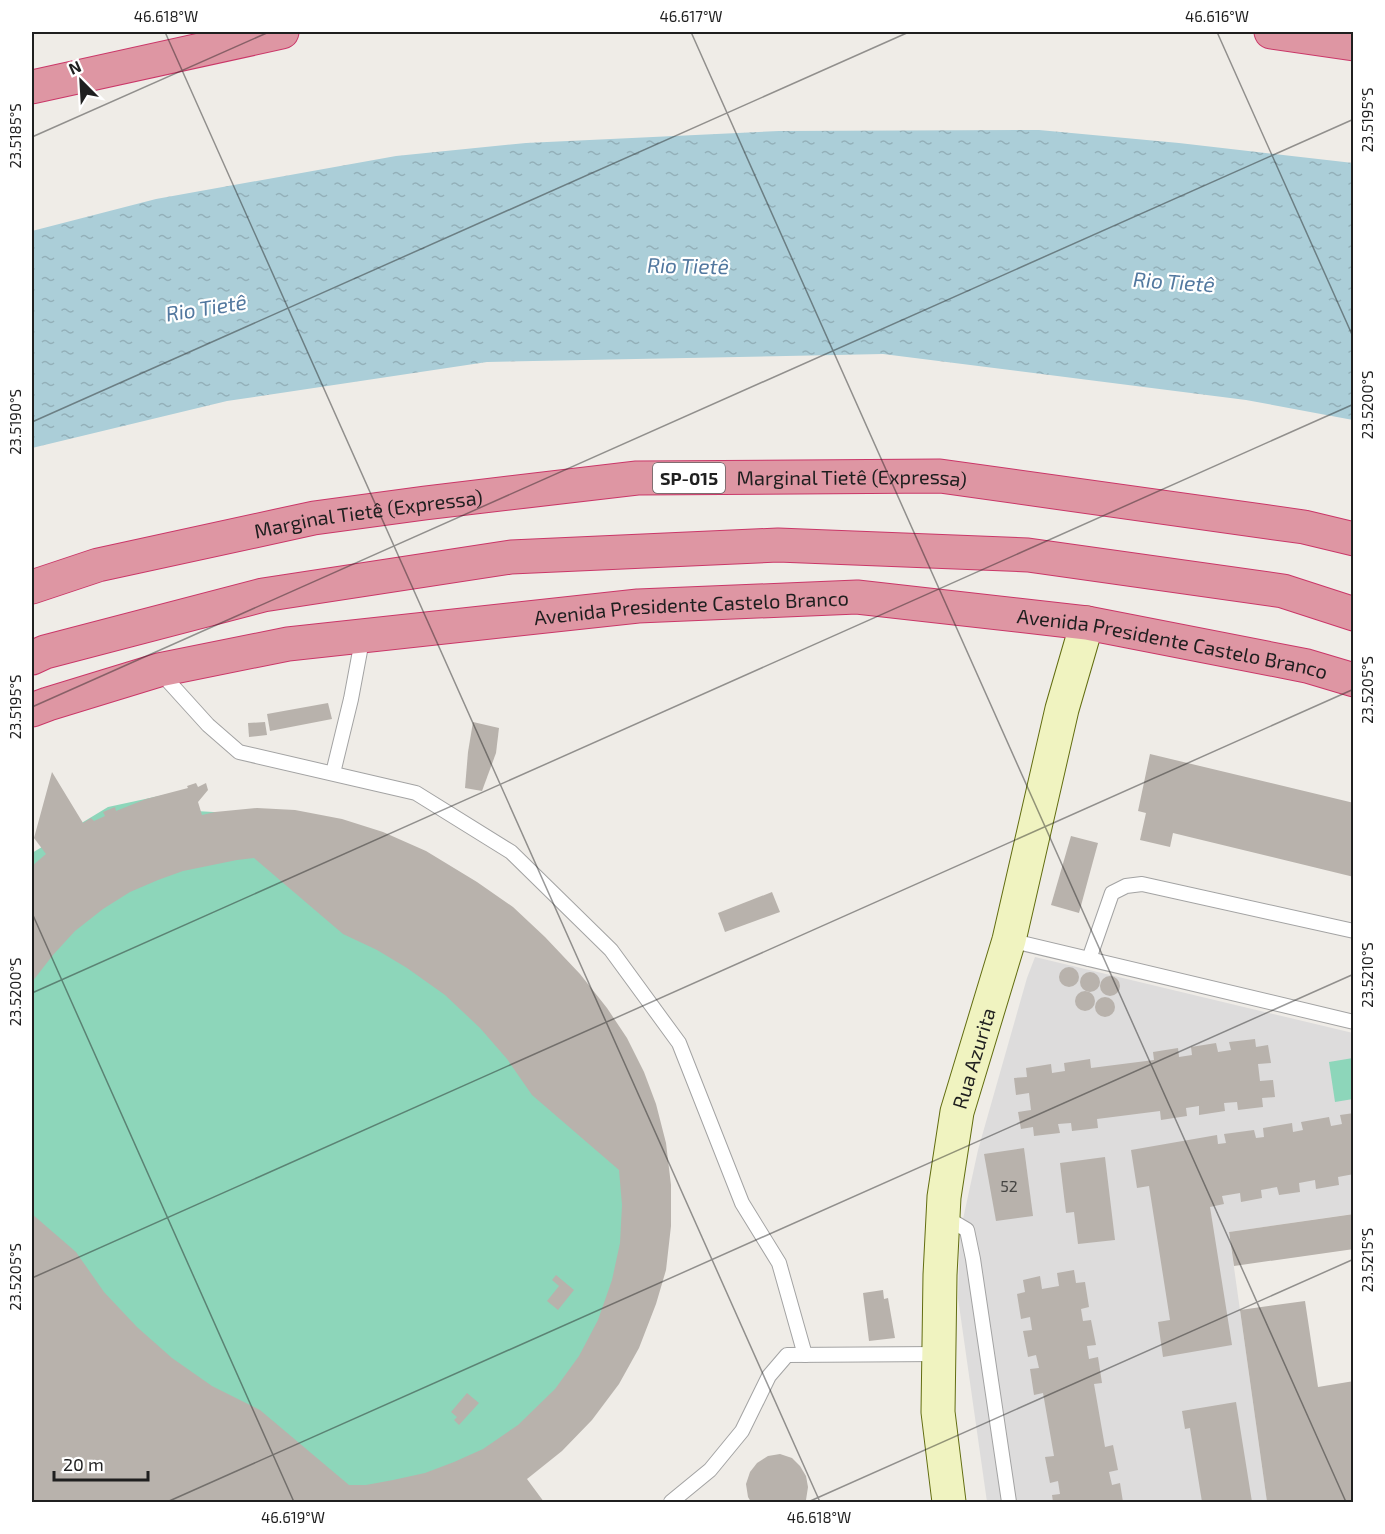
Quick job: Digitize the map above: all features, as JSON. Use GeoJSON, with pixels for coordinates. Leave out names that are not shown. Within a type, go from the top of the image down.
{"type":"FeatureCollection","features":[{"type":"Feature","properties":{"kind":"highway"},"geometry":{"type":"LineString","coordinates":[[32,87],[282,32]]}},
{"type":"Feature","properties":{"kind":"highway"},"geometry":{"type":"LineString","coordinates":[[1271,32],[1353,44]]}},
{"type":"Feature","properties":{"kind":"highway","name":"Marginal Tietê (Expressa)"},"geometry":{"type":"LineString","coordinates":[[32,587],[98,565],[314,518],[637,478],[940,476],[1304,527],[1353,539]]}},
{"type":"Feature","properties":{"kind":"highway"},"geometry":{"type":"LineString","coordinates":[[32,658],[45,652],[263,595],[487,561],[778,545],[1028,555],[1283,591],[1353,614]]}},
{"type":"Feature","properties":{"kind":"highway","name":"Avenida Presidente Castelo Branco"},"geometry":{"type":"LineString","coordinates":[[32,710],[159,670],[288,644],[638,606],[857,597],[1087,622],[1307,666],[1353,680]]}},
{"type":"Feature","properties":{"kind":"street","name":"Rua Azurita"},"geometry":{"type":"LineString","coordinates":[[949,1503],[938,1412],[940,1275],[944,1197],[957,1112],[1009,940],[1062,708],[1087,622]]}},
{"type":"Feature","properties":{"kind":"lane"},"geometry":{"type":"LineString","coordinates":[[333,773],[351,699],[363,635]]}},
{"type":"Feature","properties":{"kind":"lane"},"geometry":{"type":"LineString","coordinates":[[159,670],[208,725],[238,752],[416,793],[511,852],[611,950],[679,1043],[742,1203],[778,1263],[805,1356]]}},
{"type":"Feature","properties":{"kind":"lane"},"geometry":{"type":"LineString","coordinates":[[1089,959],[1112,893],[1126,886],[1142,884],[1353,931]]}},
{"type":"Feature","properties":{"kind":"lane"},"geometry":{"type":"LineString","coordinates":[[1009,940],[1353,1022]]}},
{"type":"Feature","properties":{"kind":"lane"},"geometry":{"type":"LineString","coordinates":[[943,1216],[967,1230],[974,1259],[1009,1503]]}},
{"type":"Feature","properties":{"kind":"lane"},"geometry":{"type":"LineString","coordinates":[[671,1503],[710,1470],[742,1431],[769,1376],[787,1355],[939,1354]]}},
{"type":"Feature","properties":{"kind":"shaded area"},"geometry":{"type":"Polygon","coordinates":[[[1035,957],[1353,1033],[1353,1214],[1229,1232],[1267,1502],[987,1502],[958,1298],[960,1233],[978,1150],[1035,957]]]}},
{"type":"Feature","properties":{"kind":"green space"},"geometry":{"type":"Polygon","coordinates":[[[201,787],[196,811],[337,819],[585,1001],[644,1289],[509,1492],[515,1502],[32,1502],[32,853],[108,807],[201,787]]]}},
{"type":"Feature","properties":{"kind":"green space"},"geometry":{"type":"Polygon","coordinates":[[[1353,1058],[1353,1099],[1335,1102],[1329,1062],[1353,1058]]]}},
{"type":"Feature","properties":{"kind":"water","name":"Rio Tietê"},"geometry":{"type":"Polygon","coordinates":[[[1039,130],[1353,163],[1353,420],[1246,400],[883,354],[487,362],[227,401],[32,448],[32,231],[156,199],[396,156],[526,143],[779,131],[1039,130]]]}},
{"type":"Feature","properties":{"kind":"building"},"geometry":{"type":"Polygon","coordinates":[[[328,703],[332,719],[270,731],[267,714],[328,703]]]}},
{"type":"Feature","properties":{"kind":"building"},"geometry":{"type":"Polygon","coordinates":[[[265,722],[267,735],[249,737],[248,723],[265,722]]]}},
{"type":"Feature","properties":{"kind":"building"},"geometry":{"type":"Polygon","coordinates":[[[473,722],[499,728],[496,753],[482,791],[465,788],[473,722]]]}},
{"type":"Feature","properties":{"kind":"building"},"geometry":{"type":"Polygon","coordinates":[[[1150,754],[1354,803],[1354,877],[1173,833],[1170,847],[1140,840],[1146,813],[1138,811],[1150,754]]]}},
{"type":"Feature","properties":{"kind":"building"},"geometry":{"type":"Polygon","coordinates":[[[52,772],[83,823],[91,818],[94,821],[105,816],[103,812],[115,807],[116,811],[146,799],[188,788],[187,786],[196,783],[198,787],[206,783],[208,790],[198,802],[202,815],[257,808],[295,810],[342,819],[383,832],[426,851],[513,907],[580,974],[607,1008],[627,1038],[644,1072],[656,1104],[666,1143],[671,1185],[671,1226],[666,1270],[639,1348],[619,1384],[592,1420],[562,1451],[527,1479],[544,1502],[32,1502],[32,1214],[76,1252],[104,1292],[137,1327],[172,1358],[212,1386],[260,1410],[349,1485],[366,1485],[425,1473],[483,1449],[518,1425],[555,1389],[579,1356],[598,1320],[612,1280],[620,1243],[622,1205],[619,1170],[532,1095],[507,1059],[480,1028],[445,995],[407,968],[377,950],[343,934],[254,858],[183,871],[130,892],[75,931],[32,982],[32,866],[46,854],[34,838],[52,772]]]}},
{"type":"Feature","properties":{"kind":"building"},"geometry":{"type":"Polygon","coordinates":[[[1071,836],[1098,843],[1079,913],[1051,905],[1071,836]]]}},
{"type":"Feature","properties":{"kind":"building"},"geometry":{"type":"Polygon","coordinates":[[[772,892],[780,912],[725,932],[718,913],[772,892]]]}},
{"type":"Feature","properties":{"kind":"building"},"geometry":{"type":"Polygon","coordinates":[[[1069,967],[1076,970],[1079,977],[1076,984],[1069,987],[1062,984],[1059,977],[1062,970],[1069,967]]]}},
{"type":"Feature","properties":{"kind":"building"},"geometry":{"type":"Polygon","coordinates":[[[1090,972],[1097,975],[1100,982],[1097,989],[1090,992],[1083,989],[1080,982],[1083,975],[1090,972]]]}},
{"type":"Feature","properties":{"kind":"building"},"geometry":{"type":"Polygon","coordinates":[[[1110,976],[1117,979],[1120,986],[1117,993],[1110,996],[1103,993],[1100,986],[1103,979],[1110,976]]]}},
{"type":"Feature","properties":{"kind":"building"},"geometry":{"type":"Polygon","coordinates":[[[1085,991],[1092,994],[1095,1001],[1092,1008],[1085,1011],[1078,1008],[1075,1001],[1078,994],[1085,991]]]}},
{"type":"Feature","properties":{"kind":"building"},"geometry":{"type":"Polygon","coordinates":[[[1105,997],[1112,1000],[1115,1007],[1112,1014],[1105,1017],[1098,1014],[1095,1007],[1098,1000],[1105,997]]]}},
{"type":"Feature","properties":{"kind":"building"},"geometry":{"type":"Polygon","coordinates":[[[1255,1039],[1256,1047],[1268,1045],[1271,1063],[1258,1064],[1260,1081],[1273,1080],[1275,1097],[1262,1098],[1263,1107],[1238,1110],[1237,1102],[1224,1103],[1225,1111],[1199,1115],[1199,1106],[1186,1108],[1187,1116],[1161,1120],[1160,1111],[1097,1119],[1098,1128],[1072,1131],[1071,1123],[1058,1124],[1060,1133],[1034,1136],[1033,1127],[1021,1129],[1018,1112],[1031,1110],[1029,1093],[1016,1095],[1014,1078],[1027,1077],[1026,1068],[1051,1064],[1052,1073],[1065,1071],[1064,1063],[1090,1059],[1091,1068],[1154,1060],[1153,1052],[1178,1048],[1179,1057],[1192,1055],[1191,1047],[1216,1043],[1218,1052],[1231,1050],[1229,1042],[1255,1039]]]}},
{"type":"Feature","properties":{"kind":"building"},"geometry":{"type":"Polygon","coordinates":[[[1354,1113],[1354,1174],[1338,1177],[1339,1185],[1316,1189],[1315,1180],[1299,1183],[1300,1192],[1279,1195],[1277,1187],[1261,1190],[1262,1198],[1241,1202],[1240,1193],[1222,1196],[1224,1204],[1210,1207],[1232,1345],[1163,1357],[1158,1322],[1170,1320],[1149,1186],[1137,1188],[1131,1150],[1217,1135],[1218,1144],[1226,1143],[1224,1134],[1254,1130],[1256,1138],[1264,1137],[1263,1128],[1292,1123],[1293,1132],[1303,1130],[1301,1122],[1329,1117],[1331,1126],[1342,1124],[1340,1115],[1354,1113]]]}},
{"type":"Feature","properties":{"kind":"building"},"geometry":{"type":"Polygon","coordinates":[[[1024,1148],[1033,1216],[996,1221],[984,1154],[1024,1148]]]}},
{"type":"Feature","properties":{"kind":"building"},"geometry":{"type":"Polygon","coordinates":[[[1105,1157],[1115,1240],[1078,1244],[1074,1212],[1066,1213],[1060,1163],[1105,1157]]]}},
{"type":"Feature","properties":{"kind":"building"},"geometry":{"type":"Polygon","coordinates":[[[1354,1214],[1354,1249],[1234,1266],[1229,1232],[1354,1214]]]}},
{"type":"Feature","properties":{"kind":"building"},"geometry":{"type":"Polygon","coordinates":[[[1074,1270],[1076,1283],[1085,1282],[1089,1307],[1081,1309],[1083,1321],[1091,1320],[1096,1345],[1087,1346],[1089,1359],[1098,1357],[1102,1383],[1094,1384],[1105,1447],[1113,1445],[1118,1470],[1109,1472],[1112,1485],[1120,1483],[1123,1502],[1053,1502],[1052,1495],[1060,1494],[1058,1481],[1050,1483],[1045,1457],[1054,1456],[1043,1393],[1034,1395],[1030,1369],[1039,1368],[1036,1355],[1028,1357],[1023,1331],[1032,1330],[1030,1317],[1021,1319],[1017,1294],[1025,1292],[1023,1280],[1040,1276],[1042,1289],[1059,1286],[1057,1273],[1074,1270]]]}},
{"type":"Feature","properties":{"kind":"building"},"geometry":{"type":"Polygon","coordinates":[[[556,1275],[574,1290],[558,1310],[547,1301],[559,1286],[552,1280],[556,1275]]]}},
{"type":"Feature","properties":{"kind":"building"},"geometry":{"type":"Polygon","coordinates":[[[883,1290],[884,1299],[888,1298],[895,1338],[869,1341],[863,1293],[883,1290]]]}},
{"type":"Feature","properties":{"kind":"building"},"geometry":{"type":"Polygon","coordinates":[[[1305,1301],[1318,1387],[1354,1381],[1354,1502],[1267,1502],[1240,1310],[1305,1301]]]}},
{"type":"Feature","properties":{"kind":"building"},"geometry":{"type":"Polygon","coordinates":[[[467,1393],[479,1403],[459,1425],[454,1420],[457,1417],[451,1412],[467,1393]]]}},
{"type":"Feature","properties":{"kind":"building"},"geometry":{"type":"Polygon","coordinates":[[[1236,1402],[1252,1502],[1202,1502],[1190,1428],[1185,1429],[1182,1411],[1236,1402]]]}},
{"type":"Feature","properties":{"kind":"building"},"geometry":{"type":"Polygon","coordinates":[[[780,1454],[792,1458],[806,1476],[808,1487],[805,1502],[751,1502],[746,1484],[750,1472],[757,1463],[768,1456],[780,1454]]]}}]}
